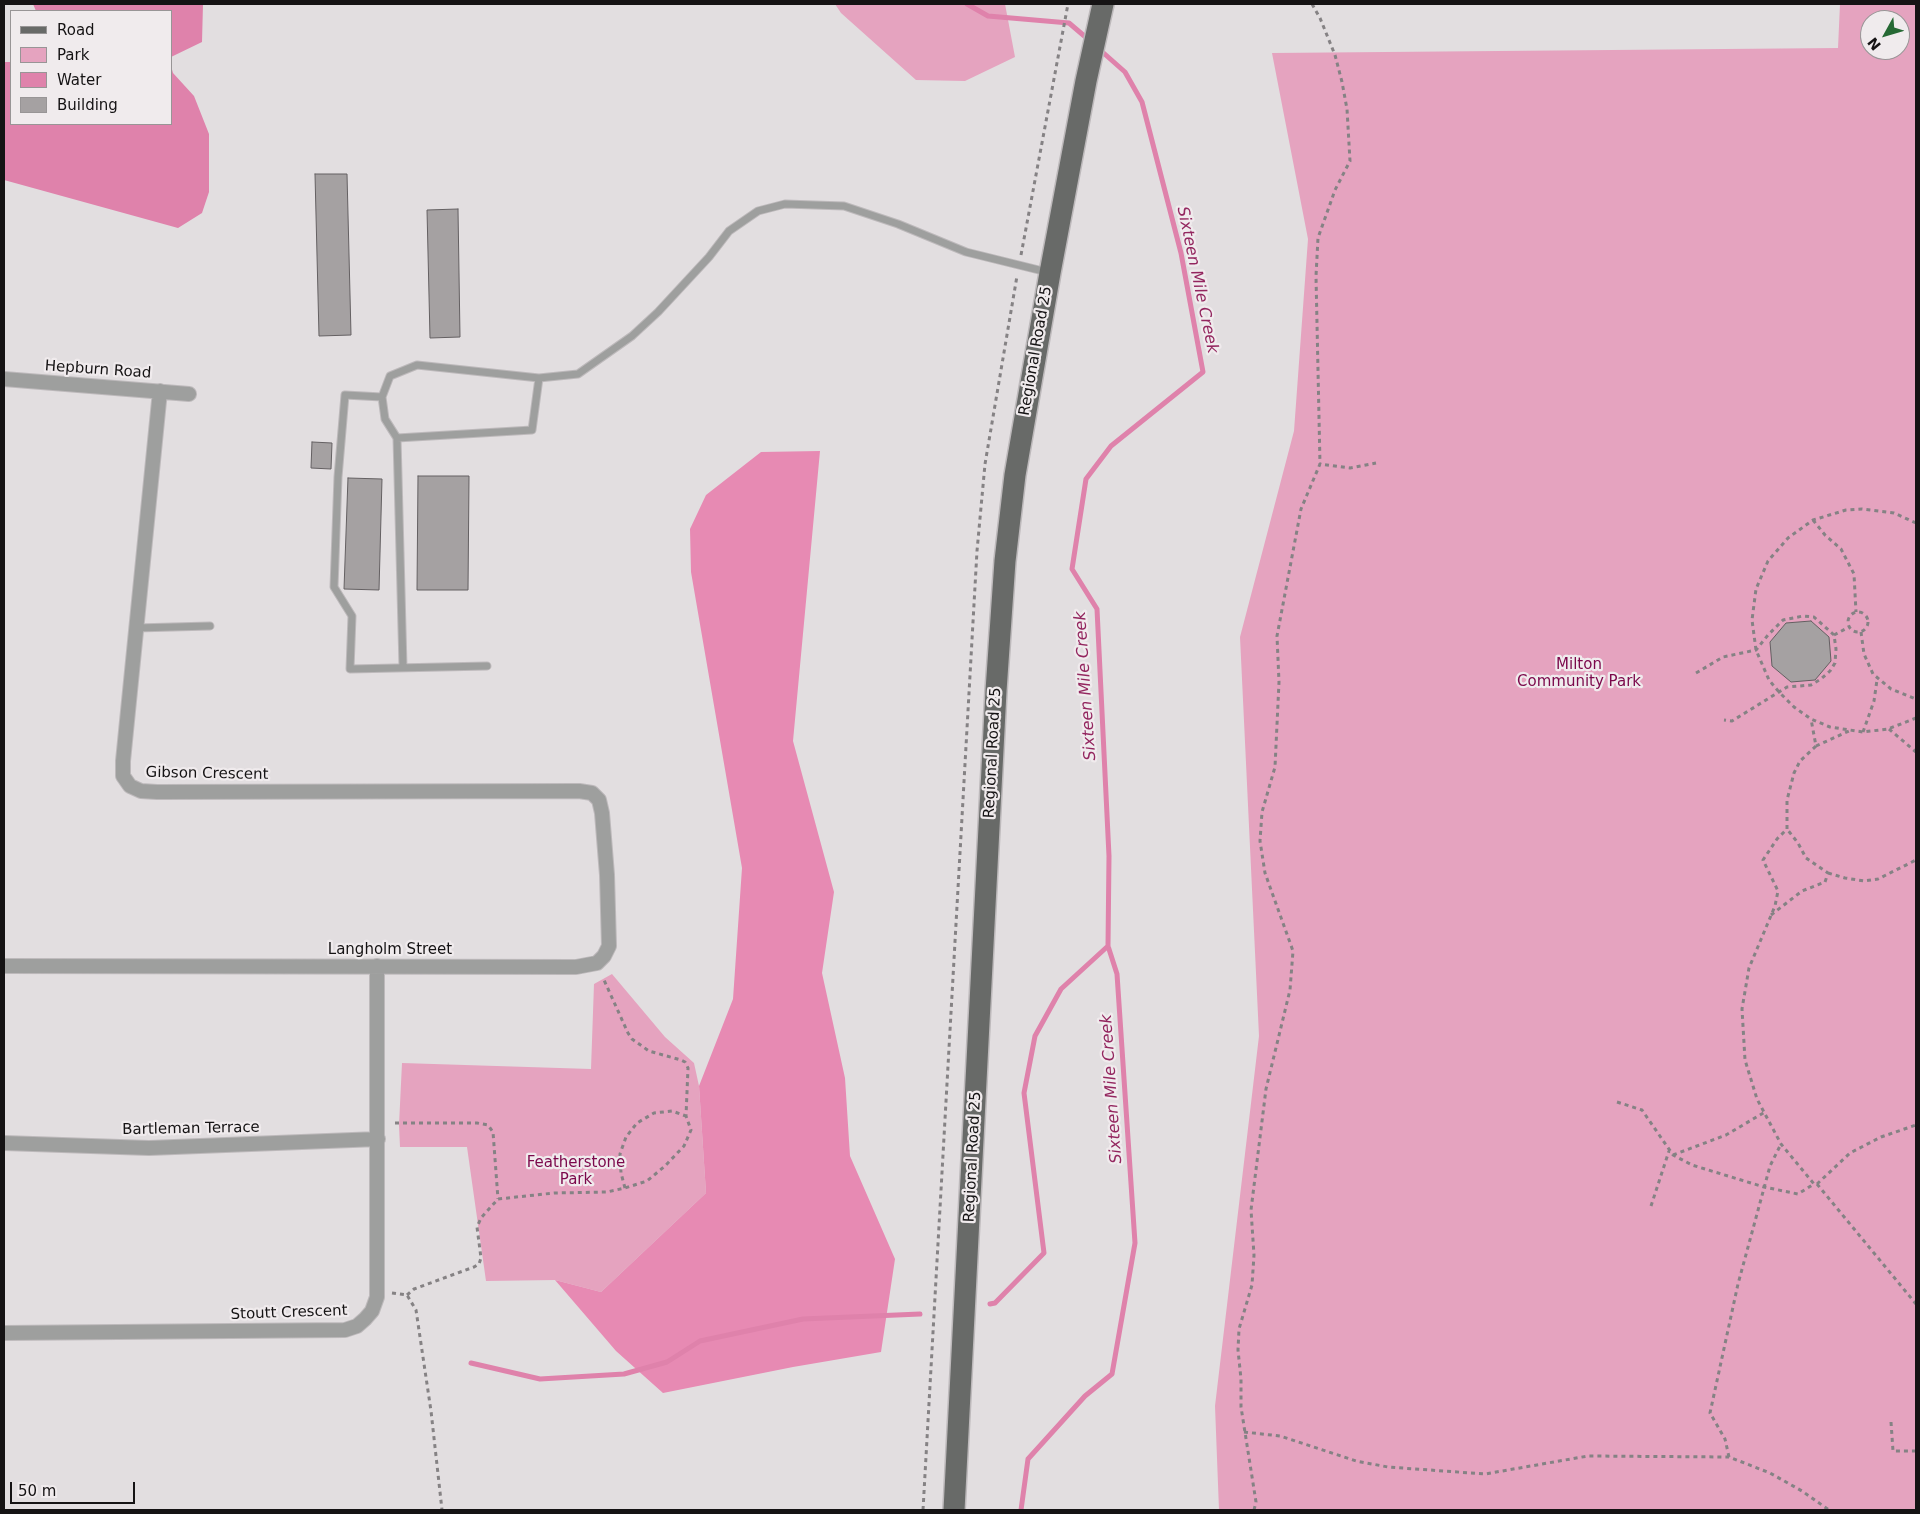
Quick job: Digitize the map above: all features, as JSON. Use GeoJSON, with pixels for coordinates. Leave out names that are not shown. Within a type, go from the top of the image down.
{"type":"FeatureCollection","features":[{"type":"Feature","properties":{"kind":"main road","name":"Regional Road 25"},"geometry":{"type":"LineString","coordinates":[[954,1510],[996,691],[1005,561],[1015,475],[1050,273],[1102,6]]}},
{"type":"Feature","properties":{"kind":"street","name":"Hepburn Road"},"geometry":{"type":"LineString","coordinates":[[4,379],[189,394]]}},
{"type":"Feature","properties":{"kind":"street","name":"Gibson Crescent"},"geometry":{"type":"LineString","coordinates":[[160,391],[123,761],[124,776],[130,786],[141,790],[578,791],[592,793]]}},
{"type":"Feature","properties":{"kind":"street","name":"Langholm Street"},"geometry":{"type":"LineString","coordinates":[[4,966],[576,967],[597,963],[604,956],[609,946],[610,933],[602,813],[599,800],[592,793]]}},
{"type":"Feature","properties":{"kind":"street","name":"Stoutt Crescent"},"geometry":{"type":"LineString","coordinates":[[4,1333],[345,1330],[357,1326],[365,1319],[372,1312],[377,1298],[377,966]]}},
{"type":"Feature","properties":{"kind":"street","name":"Bartleman Terrace"},"geometry":{"type":"LineString","coordinates":[[4,1143],[149,1148],[378,1139]]}},
{"type":"Feature","properties":{"kind":"lane"},"geometry":{"type":"LineString","coordinates":[[404,667],[397,438],[385,419],[382,398],[390,376],[417,365],[539,378],[578,374],[619,346],[658,312],[709,257],[728,231],[758,211],[785,204],[844,206],[898,224],[966,252],[1050,273]]}},
{"type":"Feature","properties":{"kind":"lane"},"geometry":{"type":"LineString","coordinates":[[397,438],[532,430],[539,378]]}},
{"type":"Feature","properties":{"kind":"lane"},"geometry":{"type":"LineString","coordinates":[[382,398],[344,395],[338,476],[334,587],[352,616],[350,670],[487,666]]}},
{"type":"Feature","properties":{"kind":"lane"},"geometry":{"type":"LineString","coordinates":[[136,628],[210,626]]}},
{"type":"Feature","properties":{"kind":"path"},"geometry":{"type":"LineString","coordinates":[[923,1510],[977,551],[985,464],[1019,265],[1068,4]]}},
{"type":"Feature","properties":{"kind":"path"},"geometry":{"type":"LineString","coordinates":[[1254,1510],[1256,1502],[1244,1432],[1238,1350],[1239,1329],[1252,1285],[1254,1255],[1251,1210],[1266,1089],[1290,990],[1293,951],[1264,873],[1260,841],[1262,812],[1275,767],[1279,682],[1277,636],[1301,509],[1320,464],[1316,276],[1318,238],[1335,190],[1350,161],[1347,109],[1342,82],[1320,18],[1312,4]]}},
{"type":"Feature","properties":{"kind":"path"},"geometry":{"type":"LineString","coordinates":[[1320,464],[1350,468],[1376,463]]}},
{"type":"Feature","properties":{"kind":"path"},"geometry":{"type":"LineString","coordinates":[[1916,523],[1894,513],[1862,509],[1846,510],[1813,520],[1788,538],[1768,561],[1756,589],[1752,620],[1756,650],[1769,680],[1794,707],[1812,719],[1830,727],[1863,732],[1888,729],[1916,718]]}},
{"type":"Feature","properties":{"kind":"path"},"geometry":{"type":"LineString","coordinates":[[1813,520],[1841,549],[1854,574],[1856,612]]}},
{"type":"Feature","properties":{"kind":"path"},"geometry":{"type":"LineString","coordinates":[[1849,627],[1849,618],[1856,612]]}},
{"type":"Feature","properties":{"kind":"path"},"geometry":{"type":"LineString","coordinates":[[1849,627],[1854,631],[1861,632],[1868,626],[1868,619],[1865,614],[1856,612]]}},
{"type":"Feature","properties":{"kind":"path"},"geometry":{"type":"LineString","coordinates":[[1696,673],[1723,657],[1756,650],[1784,620],[1803,616],[1814,617],[1834,635],[1836,657],[1830,671],[1821,680],[1811,685],[1787,687],[1732,722],[1724,720]]}},
{"type":"Feature","properties":{"kind":"path"},"geometry":{"type":"LineString","coordinates":[[1834,635],[1849,627]]}},
{"type":"Feature","properties":{"kind":"path"},"geometry":{"type":"LineString","coordinates":[[1861,632],[1864,654],[1872,674],[1899,693],[1916,699]]}},
{"type":"Feature","properties":{"kind":"path"},"geometry":{"type":"LineString","coordinates":[[1863,732],[1874,701],[1877,679]]}},
{"type":"Feature","properties":{"kind":"path"},"geometry":{"type":"LineString","coordinates":[[1812,719],[1816,746]]}},
{"type":"Feature","properties":{"kind":"path"},"geometry":{"type":"LineString","coordinates":[[1888,729],[1916,752]]}},
{"type":"Feature","properties":{"kind":"path"},"geometry":{"type":"LineString","coordinates":[[1850,731],[1816,746],[1800,762],[1794,773],[1786,800],[1787,829],[1798,843],[1806,858],[1828,872],[1845,878],[1864,881],[1878,879],[1916,860]]}},
{"type":"Feature","properties":{"kind":"path"},"geometry":{"type":"LineString","coordinates":[[1787,829],[1777,839],[1763,860],[1778,891],[1771,916],[1749,968],[1742,1010],[1745,1060],[1756,1098],[1781,1144],[1916,1304]]}},
{"type":"Feature","properties":{"kind":"path"},"geometry":{"type":"LineString","coordinates":[[1771,916],[1802,891],[1825,882],[1828,872]]}},
{"type":"Feature","properties":{"kind":"path"},"geometry":{"type":"LineString","coordinates":[[377,1292],[406,1295],[414,1289],[480,1264],[477,1228],[482,1218],[498,1199],[554,1193],[607,1192],[626,1188],[647,1181],[666,1166],[684,1146],[691,1130],[686,1116],[688,1068],[685,1062],[649,1051],[632,1039],[604,980]]}},
{"type":"Feature","properties":{"kind":"path"},"geometry":{"type":"LineString","coordinates":[[1617,1102],[1642,1110],[1673,1156],[1692,1165],[1764,1187],[1798,1194],[1816,1184],[1850,1152],[1881,1137],[1916,1125]]}},
{"type":"Feature","properties":{"kind":"path"},"geometry":{"type":"LineString","coordinates":[[626,1188],[621,1173],[620,1154],[626,1137],[637,1123],[654,1113],[672,1111],[686,1116]]}},
{"type":"Feature","properties":{"kind":"path"},"geometry":{"type":"LineString","coordinates":[[1673,1156],[1726,1135],[1765,1112]]}},
{"type":"Feature","properties":{"kind":"path"},"geometry":{"type":"LineString","coordinates":[[395,1123],[477,1123],[488,1126],[493,1132],[498,1199]]}},
{"type":"Feature","properties":{"kind":"path"},"geometry":{"type":"LineString","coordinates":[[1729,1457],[1726,1440],[1710,1413],[1738,1284],[1770,1166],[1781,1144]]}},
{"type":"Feature","properties":{"kind":"path"},"geometry":{"type":"LineString","coordinates":[[1651,1206],[1670,1151]]}},
{"type":"Feature","properties":{"kind":"path"},"geometry":{"type":"LineString","coordinates":[[406,1295],[416,1310],[442,1510]]}},
{"type":"Feature","properties":{"kind":"path"},"geometry":{"type":"LineString","coordinates":[[1891,1422],[1893,1451],[1916,1451]]}},
{"type":"Feature","properties":{"kind":"path"},"geometry":{"type":"LineString","coordinates":[[1244,1432],[1280,1436],[1356,1461],[1388,1467],[1485,1474],[1588,1456],[1729,1457],[1770,1473],[1802,1491],[1829,1510]]}},
{"type":"Feature","properties":{"kind":"green space"},"geometry":{"type":"Polygon","coordinates":[[[835,4],[1005,4],[1015,57],[965,81],[916,80],[841,13],[835,4]]]}},
{"type":"Feature","properties":{"kind":"green space","name":"Milton Community Park"},"geometry":{"type":"Polygon","coordinates":[[[1840,4],[1916,4],[1916,1510],[1219,1510],[1215,1406],[1259,1036],[1240,637],[1294,431],[1308,239],[1272,53],[1838,48],[1840,4]]]}},
{"type":"Feature","properties":{"kind":"green space","name":"Featherstone Park"},"geometry":{"type":"Polygon","coordinates":[[[612,974],[665,1037],[694,1063],[699,1086],[706,1193],[601,1292],[555,1280],[486,1281],[467,1147],[400,1147],[399,1125],[402,1063],[591,1069],[594,984],[612,974]]]}},
{"type":"Feature","properties":{"kind":"shaded area"},"geometry":{"type":"Polygon","coordinates":[[[820,451],[793,741],[834,892],[822,973],[845,1078],[850,1156],[895,1259],[881,1352],[793,1367],[663,1393],[616,1351],[555,1280],[601,1292],[706,1193],[699,1086],[733,999],[742,868],[691,572],[690,529],[706,495],[761,452],[820,451]]]}},
{"type":"Feature","properties":{"kind":"water"},"geometry":{"type":"Polygon","coordinates":[[[33,4],[203,4],[202,42],[172,57],[172,10],[36,10],[33,4]]]}},
{"type":"Feature","properties":{"kind":"water"},"geometry":{"type":"Polygon","coordinates":[[[4,62],[10,62],[10,125],[172,125],[172,70],[194,96],[209,134],[209,192],[202,213],[178,228],[4,180],[4,62]]]}},
{"type":"Feature","properties":{"kind":"building"},"geometry":{"type":"Polygon","coordinates":[[[315,174],[347,174],[351,335],[319,336],[315,174]]]}},
{"type":"Feature","properties":{"kind":"building"},"geometry":{"type":"Polygon","coordinates":[[[458,209],[460,337],[430,338],[427,210],[458,209]]]}},
{"type":"Feature","properties":{"kind":"building"},"geometry":{"type":"Polygon","coordinates":[[[312,442],[332,443],[331,469],[311,468],[312,442]]]}},
{"type":"Feature","properties":{"kind":"building"},"geometry":{"type":"Polygon","coordinates":[[[418,476],[469,476],[468,590],[417,590],[418,476]]]}},
{"type":"Feature","properties":{"kind":"building"},"geometry":{"type":"Polygon","coordinates":[[[348,478],[382,479],[379,590],[344,589],[348,478]]]}},
{"type":"Feature","properties":{"kind":"building"},"geometry":{"type":"Polygon","coordinates":[[[1811,621],[1829,637],[1831,661],[1815,680],[1791,682],[1772,666],[1770,642],[1786,623],[1811,621]]]}},
{"type":"Feature","properties":{"kind":"waterway","name":"Sixteen Mile Creek"},"geometry":{"type":"LineString","coordinates":[[967,4],[988,16],[1069,23],[1089,40]]}},
{"type":"Feature","properties":{"kind":"waterway","name":"Sixteen Mile Creek"},"geometry":{"type":"LineString","coordinates":[[1021,1510],[1028,1459],[1085,1396],[1112,1374],[1135,1243],[1117,974],[1108,946],[1109,856],[1097,609],[1072,569],[1086,479],[1111,446],[1203,372],[1181,253],[1142,102],[1125,72],[1099,49]]}},
{"type":"Feature","properties":{"kind":"waterway"},"geometry":{"type":"LineString","coordinates":[[990,1304],[995,1303],[1044,1253],[1024,1093],[1035,1036],[1061,989],[1108,946]]}},
{"type":"Feature","properties":{"kind":"waterway"},"geometry":{"type":"LineString","coordinates":[[471,1363],[540,1379],[624,1374],[667,1362],[700,1341],[803,1319],[920,1314]]}}]}
